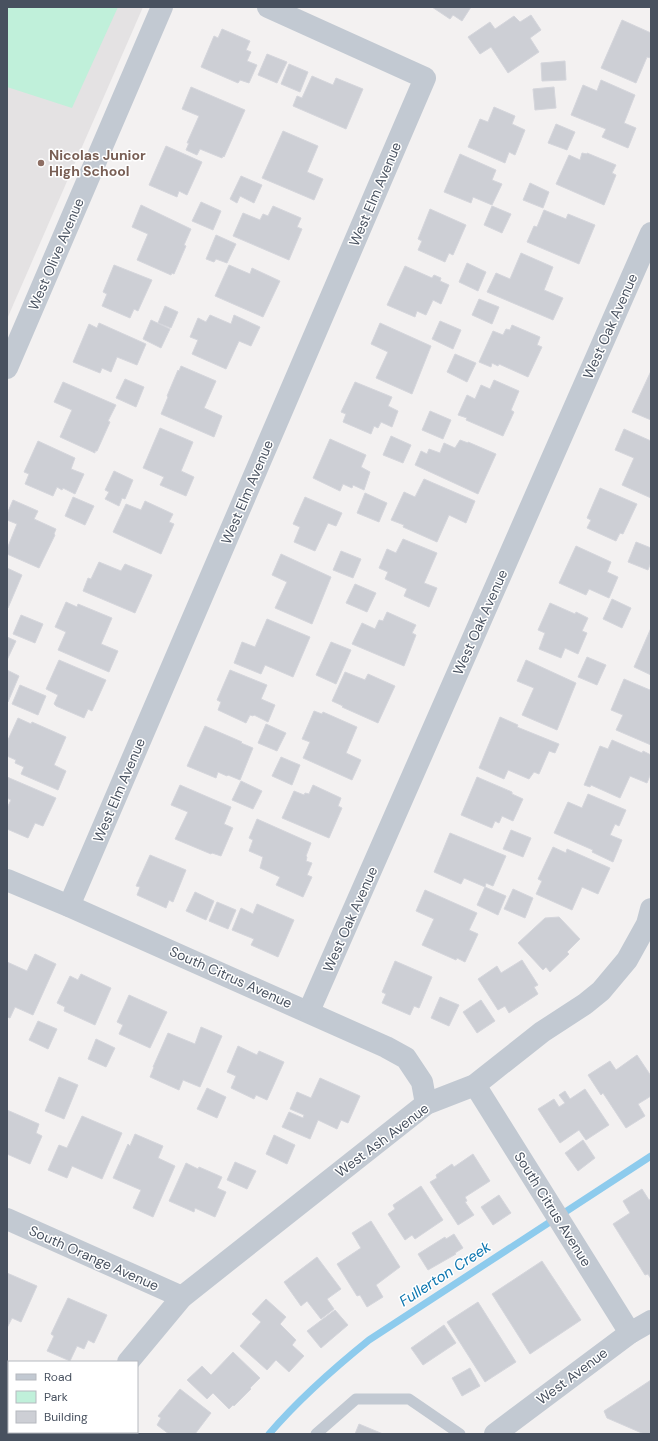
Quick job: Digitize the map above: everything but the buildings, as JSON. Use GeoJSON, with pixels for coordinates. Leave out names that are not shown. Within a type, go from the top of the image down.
{"type":"FeatureCollection","features":[{"type":"Feature","properties":{"kind":"street","name":"West Olive Avenue"},"geometry":{"type":"LineString","coordinates":[[7,368],[162,7]]}},
{"type":"Feature","properties":{"kind":"street","name":"West Elm Avenue"},"geometry":{"type":"LineString","coordinates":[[69,906],[425,78],[268,7]]}},
{"type":"Feature","properties":{"kind":"street","name":"West Oak Avenue"},"geometry":{"type":"LineString","coordinates":[[309,1012],[651,233]]}},
{"type":"Feature","properties":{"kind":"street","name":"South Citrus Avenue"},"geometry":{"type":"LineString","coordinates":[[7,880],[69,906],[386,1047],[406,1058],[422,1082],[426,1104]]}},
{"type":"Feature","properties":{"kind":"street","name":"West Ash Avenue"},"geometry":{"type":"LineString","coordinates":[[129,1361],[182,1297],[426,1104],[475,1085],[542,1032],[585,1004],[601,991],[627,960],[647,924],[651,909]]}},
{"type":"Feature","properties":{"kind":"street","name":"South Citrus Avenue"},"geometry":{"type":"LineString","coordinates":[[475,1085],[630,1333]]}},
{"type":"Feature","properties":{"kind":"street","name":"South Orange Avenue"},"geometry":{"type":"LineString","coordinates":[[7,1219],[182,1297]]}},
{"type":"Feature","properties":{"kind":"street","name":"West Avenue"},"geometry":{"type":"LineString","coordinates":[[495,1434],[630,1333],[651,1322]]}},
{"type":"Feature","properties":{"kind":"lane"},"geometry":{"type":"LineString","coordinates":[[316,1434],[356,1399],[410,1399],[460,1434]]}},
{"type":"Feature","properties":{"kind":"shaded area","name":"Nicolas Junior High School"},"geometry":{"type":"Polygon","coordinates":[[[7,7],[143,7],[7,319],[7,7]]]}},
{"type":"Feature","properties":{"kind":"green space"},"geometry":{"type":"Polygon","coordinates":[[[7,7],[118,7],[72,108],[7,87],[7,7]]]}},
{"type":"Feature","properties":{"kind":"waterway","name":"Fullerton Creek"},"geometry":{"type":"LineString","coordinates":[[269,1434],[317,1385],[369,1340],[651,1156]]}},
{"type":"Feature","properties":{"kind":"place","name":"Nicolas Junior High School"},"geometry":{"type":"Point","coordinates":[41,163]}}]}
